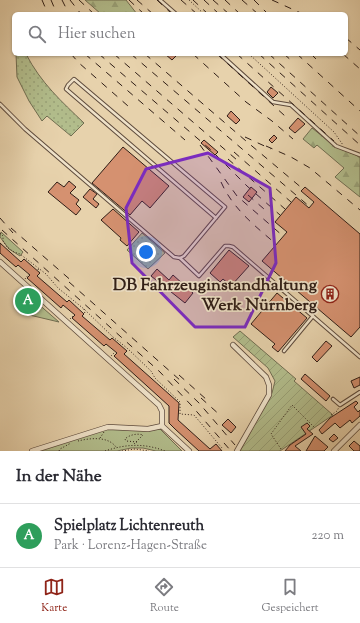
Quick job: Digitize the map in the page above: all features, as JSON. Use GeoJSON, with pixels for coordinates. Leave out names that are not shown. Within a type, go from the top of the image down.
{"type":"FeatureCollection","features":[{"type":"Feature","properties":{"kind":"street"},"geometry":{"type":"LineString","coordinates":[[0,262],[160,405],[162,411],[162,426],[189,451]]}},
{"type":"Feature","properties":{"kind":"street"},"geometry":{"type":"LineString","coordinates":[[233,345],[266,378],[270,385],[269,395],[237,451]]}},
{"type":"Feature","properties":{"kind":"street"},"geometry":{"type":"LineString","coordinates":[[334,451],[360,425]]}},
{"type":"Feature","properties":{"kind":"street"},"geometry":{"type":"LineString","coordinates":[[32,451],[105,428],[152,429],[162,426]]}},
{"type":"Feature","properties":{"kind":"lane"},"geometry":{"type":"LineString","coordinates":[[160,0],[174,12]]}},
{"type":"Feature","properties":{"kind":"lane"},"geometry":{"type":"LineString","coordinates":[[222,56],[273,102],[291,105],[336,146],[360,155]]}},
{"type":"Feature","properties":{"kind":"lane"},"geometry":{"type":"LineString","coordinates":[[180,258],[184,256],[216,218],[225,207],[74,79],[68,84],[66,89],[216,218]]}},
{"type":"Feature","properties":{"kind":"lane"},"geometry":{"type":"LineString","coordinates":[[0,104],[25,129],[174,257],[180,258],[199,276],[225,246],[229,246],[360,357]]}},
{"type":"Feature","properties":{"kind":"lane"},"geometry":{"type":"LineString","coordinates":[[284,351],[313,316]]}},
{"type":"Feature","properties":{"kind":"lane"},"geometry":{"type":"LineString","coordinates":[[333,399],[340,405],[360,392]]}},
{"type":"Feature","properties":{"kind":"path"},"geometry":{"type":"LineString","coordinates":[[189,0],[202,12]]}},
{"type":"Feature","properties":{"kind":"path"},"geometry":{"type":"LineString","coordinates":[[251,56],[334,132],[341,140],[345,149]]}},
{"type":"Feature","properties":{"kind":"path"},"geometry":{"type":"LineString","coordinates":[[0,233],[3,236],[3,241],[8,247],[14,252],[20,254],[34,267],[38,268],[80,308],[84,309],[121,345],[127,348],[151,371],[154,378],[180,402],[180,414],[194,415],[222,448]]}},
{"type":"Feature","properties":{"kind":"path"},"geometry":{"type":"LineString","coordinates":[[38,268],[40,274]]}},
{"type":"Feature","properties":{"kind":"path"},"geometry":{"type":"LineString","coordinates":[[24,279],[29,274]]}},
{"type":"Feature","properties":{"kind":"path"},"geometry":{"type":"LineString","coordinates":[[84,309],[86,314]]}},
{"type":"Feature","properties":{"kind":"path"},"geometry":{"type":"LineString","coordinates":[[70,320],[74,315]]}},
{"type":"Feature","properties":{"kind":"path"},"geometry":{"type":"LineString","coordinates":[[111,357],[115,352]]}},
{"type":"Feature","properties":{"kind":"path"},"geometry":{"type":"LineString","coordinates":[[281,449],[271,434],[292,405],[314,427]]}},
{"type":"Feature","properties":{"kind":"path"},"geometry":{"type":"LineString","coordinates":[[332,415],[337,411],[340,405]]}},
{"type":"Feature","properties":{"kind":"path"},"geometry":{"type":"LineString","coordinates":[[100,439],[105,432],[105,428]]}},
{"type":"Feature","properties":{"kind":"path"},"geometry":{"type":"LineString","coordinates":[[134,445],[143,435],[145,429]]}},
{"type":"Feature","properties":{"kind":"path"},"geometry":{"type":"LineString","coordinates":[[137,442],[126,441],[125,439],[128,436],[137,434],[143,435]]}},
{"type":"Feature","properties":{"kind":"path"},"geometry":{"type":"LineString","coordinates":[[77,442],[90,439],[100,439],[113,442],[116,447]]}},
{"type":"Feature","properties":{"kind":"path"},"geometry":{"type":"LineString","coordinates":[[59,451],[72,443]]}},
{"type":"Feature","properties":{"kind":"path"},"geometry":{"type":"LineString","coordinates":[[105,451],[116,447],[134,445],[154,447],[165,451]]}},
{"type":"Feature","properties":{"kind":"path"},"geometry":{"type":"LineString","coordinates":[[122,451],[135,449],[149,451]]}},
{"type":"Feature","properties":{"kind":"highlighted area"},"geometry":{"type":"Polygon","coordinates":[[[208,153],[270,188],[276,263],[245,327],[195,327],[132,263],[126,208],[146,169],[208,153]]]}},
{"type":"Feature","properties":{"kind":"green space"},"geometry":{"type":"Polygon","coordinates":[[[85,0],[126,0],[135,12],[99,12],[85,0]]]}},
{"type":"Feature","properties":{"kind":"green space"},"geometry":{"type":"Polygon","coordinates":[[[16,56],[27,56],[45,83],[84,123],[71,136],[47,116],[42,121],[29,101],[17,77],[16,56]]]}},
{"type":"Feature","properties":{"kind":"green space"},"geometry":{"type":"Polygon","coordinates":[[[312,128],[336,147],[360,158],[360,197],[335,177],[344,168],[317,145],[314,148],[303,139],[312,128]]]}},
{"type":"Feature","properties":{"kind":"green space"},"geometry":{"type":"Polygon","coordinates":[[[1,232],[23,252],[20,256],[9,249],[0,237],[1,232]]]}},
{"type":"Feature","properties":{"kind":"green space"},"geometry":{"type":"Polygon","coordinates":[[[142,233],[165,253],[148,269],[127,250],[142,233]]]}},
{"type":"Feature","properties":{"kind":"green space"},"geometry":{"type":"Polygon","coordinates":[[[21,289],[59,322],[21,313],[21,289]]]}},
{"type":"Feature","properties":{"kind":"green space"},"geometry":{"type":"Polygon","coordinates":[[[240,331],[296,379],[294,381],[333,415],[280,451],[240,451],[272,393],[275,381],[268,368],[233,337],[240,331]]]}},
{"type":"Feature","properties":{"kind":"green space"},"geometry":{"type":"Polygon","coordinates":[[[105,429],[160,429],[182,451],[156,451],[143,448],[131,448],[117,451],[37,451],[105,429]]]}},
{"type":"Feature","properties":{"kind":"building"},"geometry":{"type":"Polygon","coordinates":[[[167,56],[176,56],[172,60],[167,56]]]}},
{"type":"Feature","properties":{"kind":"building"},"geometry":{"type":"Polygon","coordinates":[[[271,87],[278,93],[273,98],[267,92],[271,87]]]}},
{"type":"Feature","properties":{"kind":"building"},"geometry":{"type":"Polygon","coordinates":[[[231,111],[240,120],[236,124],[227,116],[231,111]]]}},
{"type":"Feature","properties":{"kind":"building"},"geometry":{"type":"Polygon","coordinates":[[[298,118],[305,124],[295,133],[289,128],[298,118]]]}},
{"type":"Feature","properties":{"kind":"building"},"geometry":{"type":"Polygon","coordinates":[[[274,135],[277,138],[272,143],[269,140],[274,135]]]}},
{"type":"Feature","properties":{"kind":"building"},"geometry":{"type":"Polygon","coordinates":[[[204,140],[218,152],[215,155],[201,143],[204,140]]]}},
{"type":"Feature","properties":{"kind":"building"},"geometry":{"type":"Polygon","coordinates":[[[123,147],[169,186],[150,208],[142,201],[130,215],[92,183],[123,147]]]}},
{"type":"Feature","properties":{"kind":"building"},"geometry":{"type":"Polygon","coordinates":[[[69,181],[76,187],[70,193],[79,200],[76,204],[81,209],[76,215],[48,192],[57,182],[64,187],[69,181]]]}},
{"type":"Feature","properties":{"kind":"building"},"geometry":{"type":"Polygon","coordinates":[[[251,187],[257,192],[249,202],[243,197],[251,187]]]}},
{"type":"Feature","properties":{"kind":"building","name":"DB Fahrzeuginstandhaltung Werk Nürnberg"},"geometry":{"type":"Polygon","coordinates":[[[305,187],[360,234],[360,327],[351,337],[262,261],[287,232],[275,222],[296,197],[309,208],[314,202],[301,191],[305,187]]]}},
{"type":"Feature","properties":{"kind":"building"},"geometry":{"type":"Polygon","coordinates":[[[90,189],[97,194],[93,199],[99,204],[96,208],[83,197],[90,189]]]}},
{"type":"Feature","properties":{"kind":"building"},"geometry":{"type":"Polygon","coordinates":[[[113,209],[139,232],[127,246],[120,240],[121,238],[101,220],[113,209]]]}},
{"type":"Feature","properties":{"kind":"building"},"geometry":{"type":"Polygon","coordinates":[[[0,243],[21,262],[24,259],[40,273],[37,276],[67,302],[69,300],[84,314],[82,316],[110,340],[112,338],[127,351],[124,354],[179,403],[178,420],[210,449],[216,444],[222,451],[199,451],[175,429],[169,423],[169,406],[114,356],[117,353],[106,344],[104,346],[72,318],[75,315],[63,305],[61,308],[27,278],[30,275],[18,265],[16,267],[0,253],[0,243]]]}},
{"type":"Feature","properties":{"kind":"building"},"geometry":{"type":"Polygon","coordinates":[[[229,250],[249,266],[231,286],[223,279],[220,282],[210,273],[229,250]]]}},
{"type":"Feature","properties":{"kind":"building"},"geometry":{"type":"Polygon","coordinates":[[[157,269],[169,280],[173,275],[193,293],[185,303],[151,276],[157,269]]]}},
{"type":"Feature","properties":{"kind":"building"},"geometry":{"type":"Polygon","coordinates":[[[277,293],[307,318],[278,352],[272,347],[275,344],[251,324],[277,293]]]}},
{"type":"Feature","properties":{"kind":"building"},"geometry":{"type":"Polygon","coordinates":[[[214,296],[223,303],[220,306],[211,299],[214,296]]]}},
{"type":"Feature","properties":{"kind":"building"},"geometry":{"type":"Polygon","coordinates":[[[326,341],[332,346],[317,362],[312,357],[326,341]]]}},
{"type":"Feature","properties":{"kind":"building"},"geometry":{"type":"Polygon","coordinates":[[[305,374],[330,396],[326,401],[301,379],[305,374]]]}},
{"type":"Feature","properties":{"kind":"building"},"geometry":{"type":"Polygon","coordinates":[[[360,377],[360,385],[354,388],[351,381],[360,377]]]}},
{"type":"Feature","properties":{"kind":"building"},"geometry":{"type":"Polygon","coordinates":[[[356,401],[358,403],[354,407],[358,412],[360,410],[360,416],[352,423],[350,420],[340,428],[335,423],[322,434],[319,430],[330,418],[356,401]]]}},
{"type":"Feature","properties":{"kind":"building"},"geometry":{"type":"Polygon","coordinates":[[[228,419],[236,427],[231,433],[222,425],[228,419]]]}},
{"type":"Feature","properties":{"kind":"building"},"geometry":{"type":"Polygon","coordinates":[[[307,423],[310,426],[307,429],[313,434],[295,446],[301,451],[285,451],[290,445],[306,434],[301,427],[307,423]]]}},
{"type":"Feature","properties":{"kind":"building"},"geometry":{"type":"Polygon","coordinates":[[[334,434],[338,438],[333,442],[329,439],[334,434]]]}},
{"type":"Feature","properties":{"kind":"building"},"geometry":{"type":"Polygon","coordinates":[[[315,436],[328,447],[324,451],[306,451],[315,436]]]}},
{"type":"Feature","properties":{"kind":"building"},"geometry":{"type":"Polygon","coordinates":[[[354,441],[360,446],[360,451],[354,451],[349,446],[354,441]]]}},
{"type":"Feature","properties":{"kind":"railway"},"geometry":{"type":"LineString","coordinates":[[42,0],[47,12]]}},
{"type":"Feature","properties":{"kind":"railway"},"geometry":{"type":"LineString","coordinates":[[51,0],[56,12]]}},
{"type":"Feature","properties":{"kind":"railway"},"geometry":{"type":"LineString","coordinates":[[62,0],[68,12]]}},
{"type":"Feature","properties":{"kind":"railway"},"geometry":{"type":"LineString","coordinates":[[70,0],[79,12]]}},
{"type":"Feature","properties":{"kind":"railway"},"geometry":{"type":"LineString","coordinates":[[79,0],[92,12]]}},
{"type":"Feature","properties":{"kind":"railway"},"geometry":{"type":"LineString","coordinates":[[129,0],[142,12]]}},
{"type":"Feature","properties":{"kind":"railway"},"geometry":{"type":"LineString","coordinates":[[137,0],[151,12]]}},
{"type":"Feature","properties":{"kind":"railway"},"geometry":{"type":"LineString","coordinates":[[157,0],[170,12]]}},
{"type":"Feature","properties":{"kind":"railway"},"geometry":{"type":"LineString","coordinates":[[181,0],[195,12]]}},
{"type":"Feature","properties":{"kind":"railway"},"geometry":{"type":"LineString","coordinates":[[193,0],[206,12]]}},
{"type":"Feature","properties":{"kind":"railway"},"geometry":{"type":"LineString","coordinates":[[204,0],[217,12]]}},
{"type":"Feature","properties":{"kind":"railway"},"geometry":{"type":"LineString","coordinates":[[213,0],[227,12]]}},
{"type":"Feature","properties":{"kind":"railway"},"geometry":{"type":"LineString","coordinates":[[225,0],[238,12]]}},
{"type":"Feature","properties":{"kind":"railway"},"geometry":{"type":"LineString","coordinates":[[242,0],[256,12]]}},
{"type":"Feature","properties":{"kind":"railway"},"geometry":{"type":"LineString","coordinates":[[254,0],[266,12]]}},
{"type":"Feature","properties":{"kind":"railway"},"geometry":{"type":"LineString","coordinates":[[272,0],[299,12]]}},
{"type":"Feature","properties":{"kind":"railway"},"geometry":{"type":"LineString","coordinates":[[348,40],[360,50]]}},
{"type":"Feature","properties":{"kind":"railway"},"geometry":{"type":"LineString","coordinates":[[73,56],[128,106]]}},
{"type":"Feature","properties":{"kind":"railway"},"geometry":{"type":"LineString","coordinates":[[87,56],[185,140]]}},
{"type":"Feature","properties":{"kind":"railway"},"geometry":{"type":"LineString","coordinates":[[101,56],[211,150],[247,186],[280,215]]}},
{"type":"Feature","properties":{"kind":"railway"},"geometry":{"type":"LineString","coordinates":[[116,56],[237,160]]}},
{"type":"Feature","properties":{"kind":"railway"},"geometry":{"type":"LineString","coordinates":[[133,56],[310,207]]}},
{"type":"Feature","properties":{"kind":"railway"},"geometry":{"type":"LineString","coordinates":[[147,56],[303,189]]}},
{"type":"Feature","properties":{"kind":"railway"},"geometry":{"type":"LineString","coordinates":[[195,56],[246,102],[293,139]]}},
{"type":"Feature","properties":{"kind":"railway"},"geometry":{"type":"LineString","coordinates":[[219,56],[285,116]]}},
{"type":"Feature","properties":{"kind":"railway"},"geometry":{"type":"LineString","coordinates":[[239,56],[334,141]]}},
{"type":"Feature","properties":{"kind":"railway"},"geometry":{"type":"LineString","coordinates":[[261,56],[360,145]]}},
{"type":"Feature","properties":{"kind":"railway"},"geometry":{"type":"LineString","coordinates":[[271,56],[360,136]]}},
{"type":"Feature","properties":{"kind":"railway"},"geometry":{"type":"LineString","coordinates":[[286,56],[293,62]]}},
{"type":"Feature","properties":{"kind":"railway"},"geometry":{"type":"LineString","coordinates":[[299,56],[360,111]]}},
{"type":"Feature","properties":{"kind":"railway"},"geometry":{"type":"LineString","coordinates":[[313,56],[316,59]]}},
{"type":"Feature","properties":{"kind":"railway"},"geometry":{"type":"LineString","coordinates":[[345,56],[360,69]]}},
{"type":"Feature","properties":{"kind":"railway"},"geometry":{"type":"LineString","coordinates":[[245,137],[271,149]]}},
{"type":"Feature","properties":{"kind":"railway"},"geometry":{"type":"LineString","coordinates":[[200,145],[237,196],[283,236]]}},
{"type":"Feature","properties":{"kind":"railway"},"geometry":{"type":"LineString","coordinates":[[266,146],[291,157],[310,168],[360,210]]}},
{"type":"Feature","properties":{"kind":"railway"},"geometry":{"type":"LineString","coordinates":[[234,152],[291,202]]}},
{"type":"Feature","properties":{"kind":"railway"},"geometry":{"type":"LineString","coordinates":[[228,159],[285,209]]}},
{"type":"Feature","properties":{"kind":"railway"},"geometry":{"type":"LineString","coordinates":[[221,182],[238,209],[276,244]]}},
{"type":"Feature","properties":{"kind":"railway"},"geometry":{"type":"LineString","coordinates":[[248,195],[264,209]]}},
{"type":"Feature","properties":{"kind":"railway"},"geometry":{"type":"LineString","coordinates":[[0,218],[13,233]]}},
{"type":"Feature","properties":{"kind":"railway"},"geometry":{"type":"LineString","coordinates":[[11,228],[74,283]]}},
{"type":"Feature","properties":{"kind":"railway"},"geometry":{"type":"LineString","coordinates":[[2,230],[160,372],[231,451]]}},
{"type":"Feature","properties":{"kind":"railway"},"geometry":{"type":"LineString","coordinates":[[69,282],[181,381]]}},
{"type":"Feature","properties":{"kind":"railway"},"geometry":{"type":"LineString","coordinates":[[179,375],[207,400]]}},
{"type":"Feature","properties":{"kind":"railway"},"geometry":{"type":"LineString","coordinates":[[174,379],[199,403],[235,445]]}},
{"type":"Feature","properties":{"kind":"railway"},"geometry":{"type":"LineString","coordinates":[[201,398],[221,416]]}},
{"type":"Feature","properties":{"kind":"place","name":"DB Fahrzeuginstandhaltung Werk Nürnberg"},"geometry":{"type":"Point","coordinates":[330,294]}},
{"type":"Feature","properties":{"kind":"place","name":"Spielplatz Lichtenreuth"},"geometry":{"type":"Point","coordinates":[28,301]}}]}
